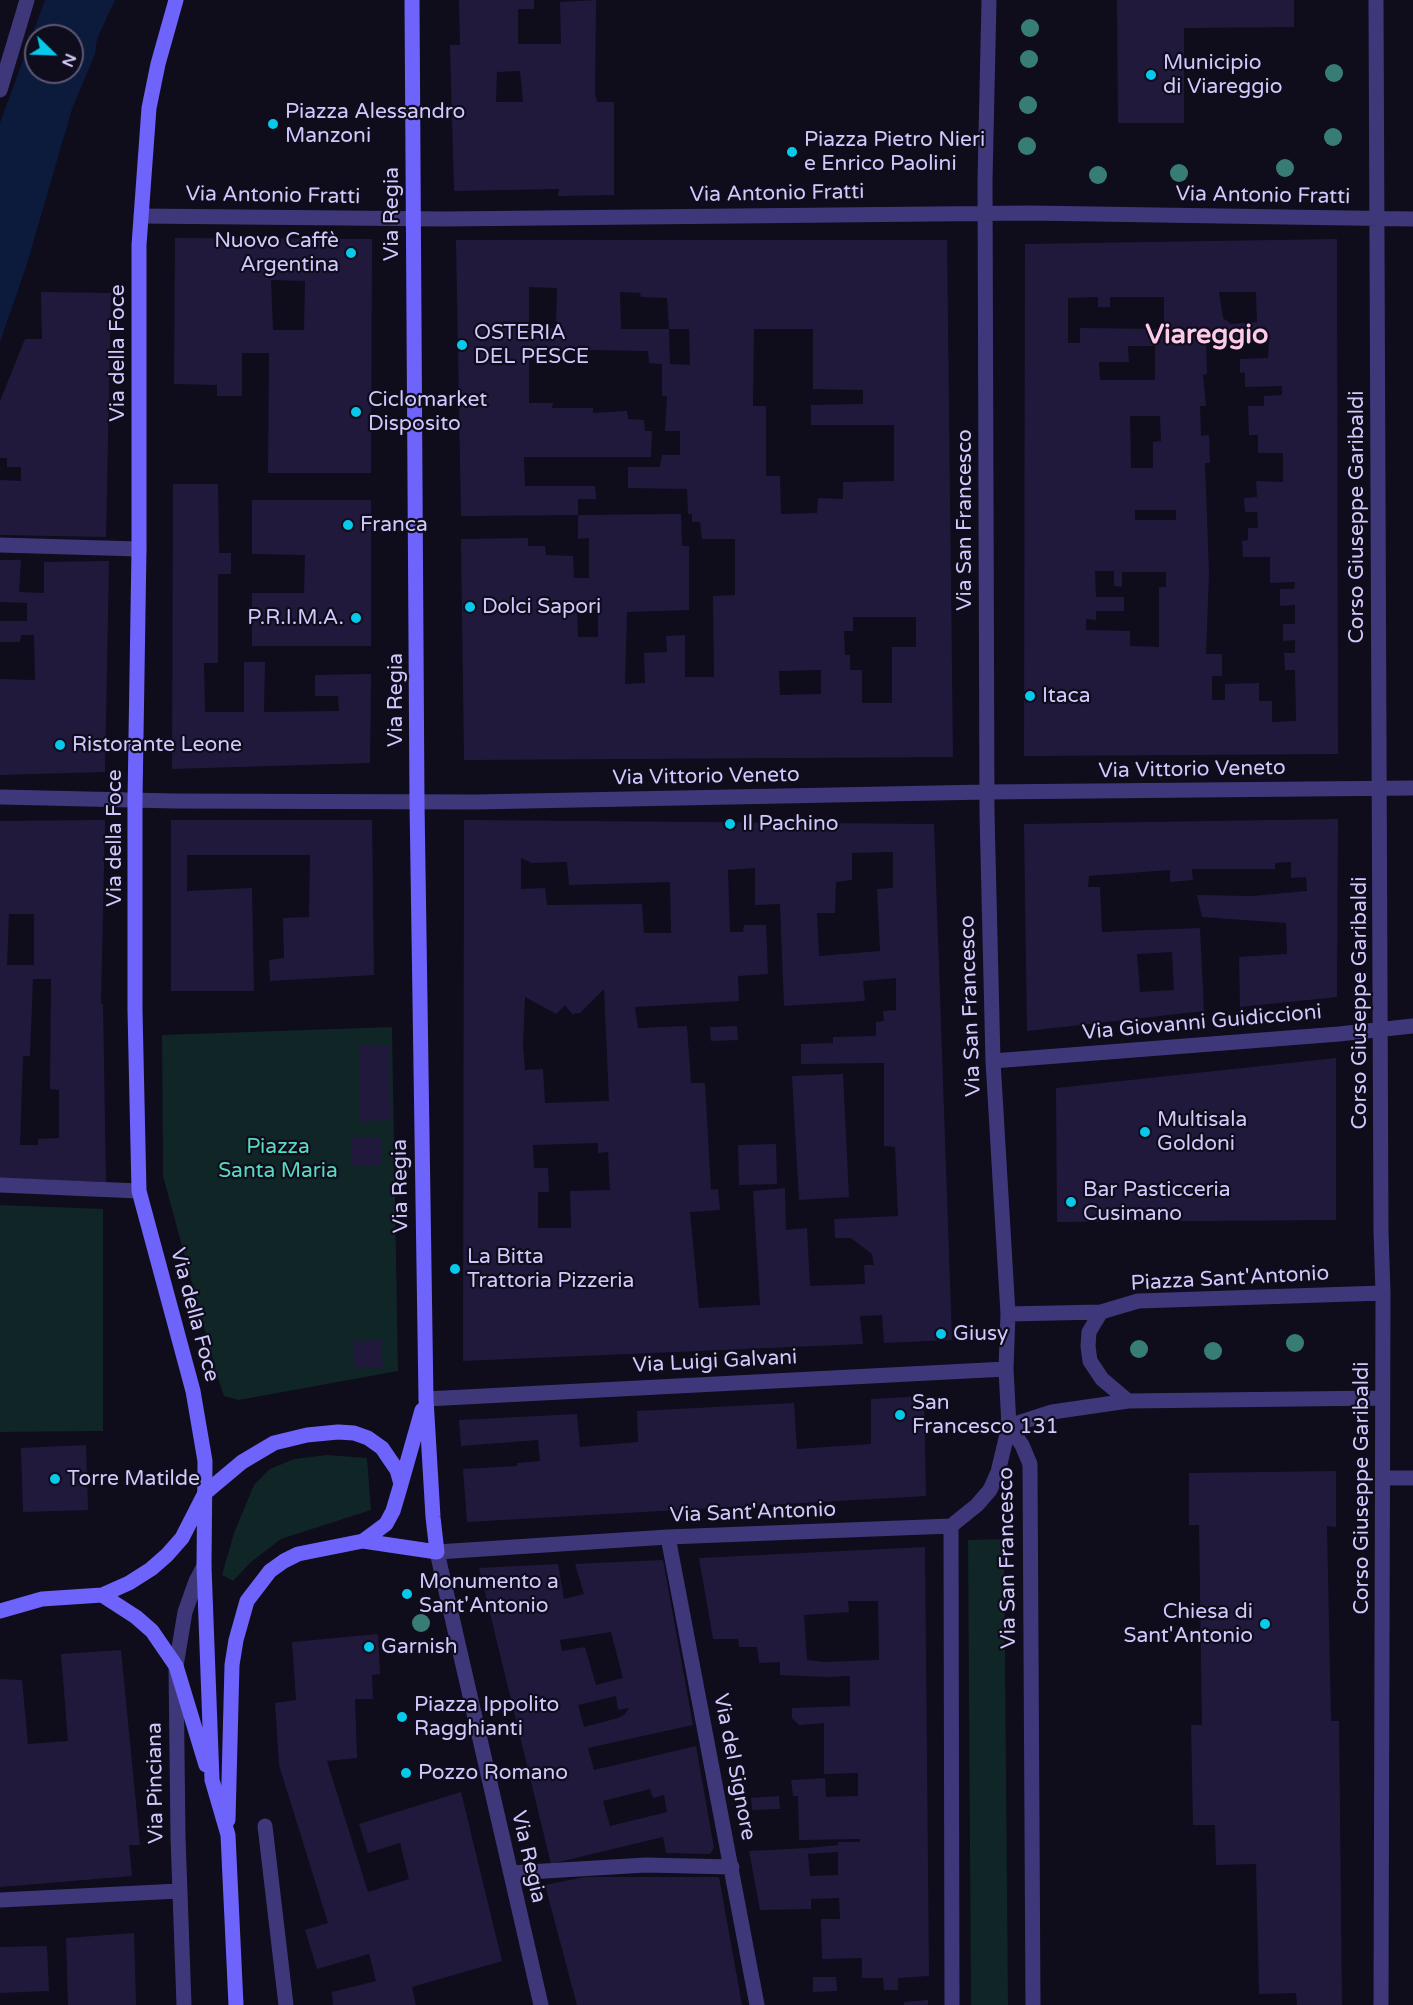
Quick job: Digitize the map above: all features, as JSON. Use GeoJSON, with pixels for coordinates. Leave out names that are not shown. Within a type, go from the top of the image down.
{"type":"FeatureCollection","features":[{"type":"Feature","properties":{"kind":"street"},"geometry":{"type":"LineString","coordinates":[[0,90],[27,0]]}},
{"type":"Feature","properties":{"kind":"street","name":"Via della Foce"},"geometry":{"type":"LineString","coordinates":[[176,0],[158,64],[149,108],[139,245],[140,549],[135,800],[135,1010],[139,1191],[195,1401],[205,1461],[204,1566],[212,1780]]}},
{"type":"Feature","properties":{"kind":"street","name":"Via Regia"},"geometry":{"type":"LineString","coordinates":[[412,0],[417,802],[426,1399],[433,1517],[437,1552],[541,2005]]}},
{"type":"Feature","properties":{"kind":"street","name":"Via San Francesco"},"geometry":{"type":"LineString","coordinates":[[989,0],[986,213],[987,792],[993,1061],[1008,1314],[1006,1369],[1009,1426],[1022,1445],[1030,1464],[1033,2005]]}},
{"type":"Feature","properties":{"kind":"street","name":"Corso Giuseppe Garibaldi"},"geometry":{"type":"LineString","coordinates":[[1376,0],[1384,1478],[1381,2005]]}},
{"type":"Feature","properties":{"kind":"street","name":"Via Antonio Fratti"},"geometry":{"type":"LineString","coordinates":[[141,216],[414,219],[986,213],[1413,219]]}},
{"type":"Feature","properties":{"kind":"street"},"geometry":{"type":"LineString","coordinates":[[0,545],[140,549]]}},
{"type":"Feature","properties":{"kind":"street","name":"Via Vittorio Veneto"},"geometry":{"type":"LineString","coordinates":[[0,797],[417,802],[987,792],[1413,788]]}},
{"type":"Feature","properties":{"kind":"street","name":"Via Giovanni Guidiccioni"},"geometry":{"type":"LineString","coordinates":[[993,1061],[1413,1026]]}},
{"type":"Feature","properties":{"kind":"street"},"geometry":{"type":"LineString","coordinates":[[0,1185],[139,1191]]}},
{"type":"Feature","properties":{"kind":"street","name":"Piazza Sant'Antonio"},"geometry":{"type":"LineString","coordinates":[[1008,1314],[1101,1312],[1138,1301],[1383,1293]]}},
{"type":"Feature","properties":{"kind":"street"},"geometry":{"type":"LineString","coordinates":[[1101,1312],[1089,1332],[1090,1361],[1102,1379],[1128,1401]]}},
{"type":"Feature","properties":{"kind":"street","name":"Via Luigi Galvani"},"geometry":{"type":"LineString","coordinates":[[426,1399],[1006,1369]]}},
{"type":"Feature","properties":{"kind":"street"},"geometry":{"type":"LineString","coordinates":[[952,2005],[951,1526],[977,1505],[990,1490],[998,1472],[1009,1426],[1065,1409],[1128,1401],[1383,1398]]}},
{"type":"Feature","properties":{"kind":"street","name":"Via Regia"},"geometry":{"type":"LineString","coordinates":[[401,1485],[426,1399]]}},
{"type":"Feature","properties":{"kind":"street"},"geometry":{"type":"LineString","coordinates":[[0,1611],[42,1599],[102,1595],[136,1579],[167,1555],[182,1538],[205,1493],[264,1448],[286,1438],[324,1433],[354,1433],[373,1441],[382,1448],[397,1470],[401,1485],[393,1511],[386,1524],[363,1541]]}},
{"type":"Feature","properties":{"kind":"street"},"geometry":{"type":"LineString","coordinates":[[1384,1478],[1413,1478]]}},
{"type":"Feature","properties":{"kind":"street","name":"Via Sant'Antonio"},"geometry":{"type":"LineString","coordinates":[[437,1552],[668,1538],[951,1526]]}},
{"type":"Feature","properties":{"kind":"street","name":"Via del Signore"},"geometry":{"type":"LineString","coordinates":[[668,1538],[757,2005]]}},
{"type":"Feature","properties":{"kind":"street"},"geometry":{"type":"LineString","coordinates":[[236,2005],[228,1835],[232,1665],[236,1640],[248,1601],[270,1571],[298,1554],[363,1541],[437,1552]]}},
{"type":"Feature","properties":{"kind":"street","name":"Via Pinciana"},"geometry":{"type":"LineString","coordinates":[[184,2005],[179,1891],[176,1666],[188,1604],[204,1566]]}},
{"type":"Feature","properties":{"kind":"street"},"geometry":{"type":"LineString","coordinates":[[102,1595],[136,1617],[152,1631],[176,1666],[228,1835]]}},
{"type":"Feature","properties":{"kind":"street"},"geometry":{"type":"LineString","coordinates":[[265,1826],[286,2005]]}},
{"type":"Feature","properties":{"kind":"street"},"geometry":{"type":"LineString","coordinates":[[511,1873],[646,1865],[732,1867]]}},
{"type":"Feature","properties":{"kind":"street"},"geometry":{"type":"LineString","coordinates":[[0,1900],[179,1891]]}},
{"type":"Feature","properties":{"kind":"green space","name":"Piazza Santa Maria"},"geometry":{"type":"Polygon","coordinates":[[[392,1027],[398,1371],[239,1400],[224,1396],[163,1176],[162,1035],[392,1027]]]}},
{"type":"Feature","properties":{"kind":"green space"},"geometry":{"type":"Polygon","coordinates":[[[0,1205],[103,1209],[103,1431],[0,1432],[0,1205]]]}},
{"type":"Feature","properties":{"kind":"green space"},"geometry":{"type":"Polygon","coordinates":[[[327,1455],[367,1458],[371,1510],[281,1539],[251,1562],[233,1581],[222,1575],[234,1533],[254,1485],[270,1469],[294,1459],[327,1455]]]}},
{"type":"Feature","properties":{"kind":"green space"},"geometry":{"type":"Polygon","coordinates":[[[1004,1539],[1008,2005],[971,2005],[968,1540],[1004,1539]]]}},
{"type":"Feature","properties":{"kind":"water"},"geometry":{"type":"Polygon","coordinates":[[[45,0],[115,0],[97,39],[95,54],[84,80],[84,24],[36,24],[45,0]]]}},
{"type":"Feature","properties":{"kind":"water"},"geometry":{"type":"Polygon","coordinates":[[[24,57],[24,84],[82,84],[72,109],[26,267],[0,342],[0,123],[24,57]]]}},
{"type":"Feature","properties":{"kind":"building"},"geometry":{"type":"Polygon","coordinates":[[[459,0],[534,0],[534,9],[518,9],[518,44],[561,44],[560,2],[596,0],[595,93],[597,102],[614,102],[614,195],[558,196],[559,189],[454,191],[450,45],[460,45],[459,0]],[[520,71],[497,72],[496,102],[523,102],[520,71]]]}},
{"type":"Feature","properties":{"kind":"building","name":"Municipio di Viareggio"},"geometry":{"type":"Polygon","coordinates":[[[1117,0],[1294,0],[1294,27],[1184,28],[1184,123],[1118,123],[1117,0]]]}},
{"type":"Feature","properties":{"kind":"building"},"geometry":{"type":"Polygon","coordinates":[[[175,238],[372,239],[371,473],[268,473],[269,353],[242,353],[242,396],[217,396],[217,385],[174,384],[175,238]],[[271,280],[273,330],[304,330],[305,281],[271,280]]]}},
{"type":"Feature","properties":{"kind":"building"},"geometry":{"type":"Polygon","coordinates":[[[1337,239],[1338,754],[1024,756],[1025,244],[1337,239]],[[1219,292],[1223,318],[1231,324],[1257,322],[1256,292],[1219,292]],[[1098,297],[1068,298],[1068,343],[1080,343],[1080,328],[1164,329],[1164,297],[1110,297],[1110,307],[1098,307],[1098,297]],[[1269,340],[1206,341],[1207,374],[1203,375],[1206,406],[1200,406],[1201,436],[1209,435],[1210,463],[1205,463],[1209,573],[1206,654],[1222,654],[1222,676],[1212,676],[1212,700],[1225,700],[1225,684],[1259,683],[1259,701],[1272,701],[1272,722],[1296,721],[1295,670],[1285,670],[1284,653],[1295,653],[1295,640],[1283,641],[1283,624],[1295,624],[1295,605],[1280,606],[1280,589],[1294,589],[1295,582],[1270,583],[1270,557],[1243,557],[1242,541],[1248,540],[1248,528],[1258,528],[1257,512],[1245,512],[1244,498],[1257,497],[1256,481],[1283,482],[1283,453],[1258,453],[1258,435],[1249,435],[1248,406],[1264,406],[1264,396],[1282,395],[1282,386],[1245,387],[1245,372],[1240,373],[1240,359],[1268,358],[1269,340]],[[1128,346],[1129,362],[1099,362],[1100,380],[1155,380],[1155,346],[1128,346]],[[1130,416],[1131,468],[1153,468],[1153,442],[1161,441],[1160,416],[1130,416]],[[1135,510],[1135,520],[1176,520],[1176,510],[1135,510]],[[1095,571],[1096,597],[1124,597],[1124,611],[1096,611],[1096,620],[1086,619],[1086,630],[1130,631],[1130,646],[1159,647],[1159,587],[1166,587],[1166,572],[1122,572],[1122,587],[1114,586],[1114,571],[1095,571]]]}},
{"type":"Feature","properties":{"kind":"building"},"geometry":{"type":"Polygon","coordinates":[[[456,240],[947,240],[953,757],[464,760],[461,539],[528,538],[528,546],[545,546],[546,555],[573,556],[574,578],[589,578],[589,538],[578,539],[578,515],[461,516],[456,240]],[[529,287],[529,328],[556,328],[557,288],[529,287]],[[620,292],[621,329],[669,329],[667,298],[641,297],[640,293],[620,292]],[[669,329],[670,364],[690,365],[689,329],[669,329]],[[754,329],[753,406],[766,406],[766,476],[780,476],[781,514],[817,513],[818,498],[843,499],[843,482],[894,481],[894,425],[811,425],[811,405],[863,404],[863,390],[813,389],[813,329],[754,329]],[[529,349],[529,403],[553,403],[552,408],[593,408],[593,413],[627,411],[628,419],[644,420],[645,431],[652,431],[651,457],[524,457],[525,486],[595,486],[596,499],[578,499],[578,515],[681,514],[682,546],[689,546],[689,610],[627,612],[625,684],[645,683],[644,653],[667,652],[666,636],[685,635],[685,677],[714,677],[713,596],[735,595],[735,539],[702,539],[700,522],[692,522],[692,514],[688,514],[687,489],[628,488],[628,467],[660,467],[662,455],[680,455],[680,431],[665,431],[667,396],[662,396],[662,364],[649,363],[648,351],[529,349]],[[577,609],[578,637],[598,637],[598,609],[577,609]],[[853,617],[853,631],[844,631],[845,655],[850,655],[850,670],[862,670],[862,703],[892,703],[892,647],[916,647],[916,617],[853,617]],[[821,670],[779,671],[780,695],[821,694],[821,670]]]}},
{"type":"Feature","properties":{"kind":"building"},"geometry":{"type":"Polygon","coordinates":[[[41,292],[111,293],[106,537],[0,535],[0,480],[21,481],[21,467],[7,467],[7,458],[0,458],[0,401],[25,339],[42,339],[41,292]]]}},
{"type":"Feature","properties":{"kind":"building"},"geometry":{"type":"Polygon","coordinates":[[[173,484],[218,484],[219,553],[231,553],[231,574],[218,574],[218,663],[204,663],[205,712],[244,712],[244,662],[265,662],[264,712],[339,711],[338,696],[315,696],[315,675],[371,674],[370,763],[172,769],[173,484]]]}},
{"type":"Feature","properties":{"kind":"building"},"geometry":{"type":"Polygon","coordinates":[[[252,500],[371,500],[371,646],[252,646],[252,593],[304,593],[305,555],[252,554],[252,500]]]}},
{"type":"Feature","properties":{"kind":"building"},"geometry":{"type":"Polygon","coordinates":[[[0,560],[21,560],[19,592],[44,593],[44,562],[109,561],[105,772],[0,775],[0,679],[35,680],[34,635],[21,635],[20,642],[0,642],[0,621],[27,621],[27,603],[0,602],[0,560]]]}},
{"type":"Feature","properties":{"kind":"building"},"geometry":{"type":"Polygon","coordinates":[[[1338,819],[1337,997],[1240,1007],[1239,957],[1287,954],[1286,923],[1202,917],[1197,895],[1252,896],[1307,891],[1306,877],[1291,878],[1291,862],[1275,863],[1275,869],[1192,869],[1193,880],[1170,882],[1170,870],[1089,876],[1088,887],[1100,887],[1102,932],[1200,928],[1204,1011],[1027,1031],[1024,824],[1338,819]],[[1172,952],[1137,954],[1140,992],[1174,990],[1172,952]]]}},
{"type":"Feature","properties":{"kind":"building"},"geometry":{"type":"Polygon","coordinates":[[[105,820],[101,1004],[103,1004],[106,1182],[0,1178],[0,821],[105,820]],[[9,914],[7,965],[34,965],[34,914],[9,914]],[[33,979],[30,1056],[23,1056],[20,1145],[38,1145],[38,1139],[59,1138],[59,1090],[50,1089],[51,979],[33,979]]]}},
{"type":"Feature","properties":{"kind":"building"},"geometry":{"type":"Polygon","coordinates":[[[171,820],[372,820],[374,975],[270,981],[269,960],[284,958],[283,918],[309,917],[310,855],[187,855],[187,891],[252,888],[254,991],[171,991],[171,820]]]}},
{"type":"Feature","properties":{"kind":"building"},"geometry":{"type":"Polygon","coordinates":[[[464,820],[934,824],[952,1340],[884,1343],[882,1315],[860,1316],[863,1344],[463,1361],[464,820]],[[893,852],[852,853],[852,880],[836,882],[835,913],[817,913],[819,956],[880,951],[877,889],[893,888],[893,852]],[[521,858],[521,889],[545,888],[547,905],[642,904],[644,933],[671,933],[670,882],[569,885],[567,862],[532,863],[521,858]],[[755,868],[728,870],[730,932],[743,932],[744,925],[766,925],[768,974],[738,976],[739,1001],[635,1007],[638,1028],[687,1026],[691,1083],[705,1083],[711,1190],[718,1189],[720,1210],[690,1212],[699,1308],[760,1305],[753,1191],[785,1188],[786,1230],[807,1228],[810,1286],[865,1284],[864,1265],[874,1265],[872,1254],[851,1238],[835,1238],[834,1219],[898,1216],[895,1147],[884,1146],[884,1063],[801,1064],[801,1044],[833,1043],[833,1037],[876,1036],[876,1022],[884,1021],[883,1011],[896,1010],[896,978],[863,981],[865,1001],[784,1006],[780,904],[755,905],[755,868]],[[604,989],[580,1013],[572,1014],[565,1005],[556,1014],[525,997],[523,1044],[525,1070],[543,1069],[545,1103],[609,1101],[604,989]],[[598,1143],[533,1145],[534,1168],[548,1168],[549,1192],[538,1192],[538,1228],[571,1228],[570,1191],[610,1190],[608,1152],[598,1153],[598,1143]]]}},
{"type":"Feature","properties":{"kind":"building"},"geometry":{"type":"Polygon","coordinates":[[[737,1026],[738,1040],[711,1041],[710,1027],[737,1026]]]}},
{"type":"Feature","properties":{"kind":"building"},"geometry":{"type":"Polygon","coordinates":[[[359,1046],[389,1046],[391,1120],[360,1121],[359,1046]]]}},
{"type":"Feature","properties":{"kind":"building"},"geometry":{"type":"Polygon","coordinates":[[[1336,1058],[1336,1220],[1057,1222],[1056,1088],[1336,1058]]]}},
{"type":"Feature","properties":{"kind":"building"},"geometry":{"type":"Polygon","coordinates":[[[843,1074],[849,1197],[799,1200],[792,1076],[843,1074]]]}},
{"type":"Feature","properties":{"kind":"building"},"geometry":{"type":"Polygon","coordinates":[[[351,1137],[381,1137],[381,1165],[352,1165],[351,1137]]]}},
{"type":"Feature","properties":{"kind":"building"},"geometry":{"type":"Polygon","coordinates":[[[776,1144],[777,1184],[739,1185],[738,1145],[776,1144]]]}},
{"type":"Feature","properties":{"kind":"building"},"geometry":{"type":"Polygon","coordinates":[[[381,1340],[383,1367],[355,1369],[353,1341],[381,1340]]]}},
{"type":"Feature","properties":{"kind":"building"},"geometry":{"type":"Polygon","coordinates":[[[924,1396],[926,1496],[467,1522],[463,1469],[517,1466],[517,1463],[540,1461],[538,1440],[461,1446],[459,1420],[577,1414],[580,1447],[638,1442],[637,1411],[794,1403],[797,1449],[871,1444],[871,1399],[924,1396]]]}},
{"type":"Feature","properties":{"kind":"building","name":"Torre Matilde"},"geometry":{"type":"Polygon","coordinates":[[[86,1445],[88,1510],[23,1512],[21,1448],[86,1445]]]}},
{"type":"Feature","properties":{"kind":"building","name":"Chiesa di Sant'Antonio"},"geometry":{"type":"Polygon","coordinates":[[[1336,1471],[1336,1527],[1327,1526],[1331,1721],[1339,1721],[1342,2005],[1297,2005],[1296,1993],[1259,1994],[1256,1864],[1216,1865],[1215,1825],[1193,1825],[1191,1725],[1202,1725],[1199,1525],[1189,1525],[1189,1473],[1336,1471]]]}},
{"type":"Feature","properties":{"kind":"building"},"geometry":{"type":"Polygon","coordinates":[[[925,1547],[929,1976],[898,1978],[898,1990],[884,1990],[883,1978],[862,1978],[862,1958],[822,1959],[821,1919],[840,1919],[839,1898],[811,1899],[811,1909],[760,1910],[749,1851],[860,1842],[860,1839],[799,1840],[798,1796],[793,1796],[791,1780],[825,1778],[826,1797],[858,1796],[858,1773],[824,1774],[824,1723],[799,1725],[792,1718],[792,1708],[850,1706],[850,1676],[780,1675],[780,1662],[759,1663],[757,1647],[739,1647],[738,1639],[713,1639],[699,1558],[925,1547]],[[848,1601],[849,1612],[804,1615],[807,1660],[824,1662],[879,1660],[878,1601],[848,1601]],[[838,1852],[808,1854],[810,1876],[838,1875],[838,1852]]]}},
{"type":"Feature","properties":{"kind":"building"},"geometry":{"type":"Polygon","coordinates":[[[663,1560],[693,1725],[588,1748],[594,1770],[696,1746],[714,1848],[710,1854],[666,1853],[663,1837],[551,1864],[479,1568],[558,1564],[564,1599],[584,1594],[575,1564],[663,1560]],[[611,1632],[560,1640],[562,1651],[585,1647],[596,1685],[623,1678],[611,1632]],[[616,1696],[578,1705],[584,1727],[618,1718],[629,1708],[618,1710],[616,1696]],[[650,1789],[603,1801],[610,1826],[667,1812],[664,1795],[653,1798],[650,1789]]]}},
{"type":"Feature","properties":{"kind":"building"},"geometry":{"type":"Polygon","coordinates":[[[378,1634],[380,1674],[372,1675],[373,1699],[355,1699],[357,1758],[327,1761],[368,1892],[409,1879],[400,1843],[368,1853],[359,1824],[461,1792],[502,1961],[412,1987],[416,2005],[333,2005],[332,1992],[376,1981],[369,1954],[317,1969],[305,1930],[328,1923],[279,1765],[275,1703],[296,1700],[292,1642],[378,1634]]]}},
{"type":"Feature","properties":{"kind":"building"},"geometry":{"type":"Polygon","coordinates":[[[121,1650],[140,1845],[129,1845],[132,1876],[0,1887],[0,1679],[22,1680],[28,1744],[68,1741],[61,1654],[121,1650]]]}},
{"type":"Feature","properties":{"kind":"building"},"geometry":{"type":"Polygon","coordinates":[[[779,1796],[780,1809],[752,1810],[751,1798],[779,1796]]]}},
{"type":"Feature","properties":{"kind":"building"},"geometry":{"type":"Polygon","coordinates":[[[585,1877],[719,1877],[742,2005],[577,2005],[545,1885],[585,1877]]]}},
{"type":"Feature","properties":{"kind":"building"},"geometry":{"type":"Polygon","coordinates":[[[134,1933],[136,2005],[68,2005],[66,1938],[134,1933]]]}},
{"type":"Feature","properties":{"kind":"building"},"geometry":{"type":"Polygon","coordinates":[[[47,1946],[49,1991],[0,1993],[0,1947],[47,1946]]]}},
{"type":"Feature","properties":{"kind":"building"},"geometry":{"type":"Polygon","coordinates":[[[813,1977],[836,1977],[837,1991],[813,1992],[813,1977]]]}},
{"type":"Feature","properties":{"kind":"building"},"geometry":{"type":"Polygon","coordinates":[[[928,2000],[928,2005],[904,2005],[904,2002],[928,2000]]]}},
{"type":"Feature","properties":{"kind":"place","name":"Municipio di Viareggio"},"geometry":{"type":"Point","coordinates":[1151,75]}},
{"type":"Feature","properties":{"kind":"place","name":"Piazza Alessandro Manzoni"},"geometry":{"type":"Point","coordinates":[273,124]}},
{"type":"Feature","properties":{"kind":"place","name":"Piazza Pietro Nieri e Enrico Paolini"},"geometry":{"type":"Point","coordinates":[792,152]}},
{"type":"Feature","properties":{"kind":"place","name":"Nuovo Caffè Argentina"},"geometry":{"type":"Point","coordinates":[351,253]}},
{"type":"Feature","properties":{"kind":"place","name":"OSTERIA DEL PESCE"},"geometry":{"type":"Point","coordinates":[462,345]}},
{"type":"Feature","properties":{"kind":"place","name":"Ciclomarket Disposito"},"geometry":{"type":"Point","coordinates":[356,412]}},
{"type":"Feature","properties":{"kind":"place","name":"Franca"},"geometry":{"type":"Point","coordinates":[348,525]}},
{"type":"Feature","properties":{"kind":"place","name":"Dolci Sapori"},"geometry":{"type":"Point","coordinates":[470,607]}},
{"type":"Feature","properties":{"kind":"place","name":"P.R.I.M.A."},"geometry":{"type":"Point","coordinates":[356,618]}},
{"type":"Feature","properties":{"kind":"place","name":"Itaca"},"geometry":{"type":"Point","coordinates":[1030,696]}},
{"type":"Feature","properties":{"kind":"place","name":"Ristorante Leone"},"geometry":{"type":"Point","coordinates":[60,745]}},
{"type":"Feature","properties":{"kind":"place","name":"Il Pachino"},"geometry":{"type":"Point","coordinates":[730,824]}},
{"type":"Feature","properties":{"kind":"place","name":"Multisala Goldoni"},"geometry":{"type":"Point","coordinates":[1145,1132]}},
{"type":"Feature","properties":{"kind":"place","name":"Bar Pasticceria Cusimano"},"geometry":{"type":"Point","coordinates":[1071,1202]}},
{"type":"Feature","properties":{"kind":"place","name":"La Bitta Trattoria Pizzeria"},"geometry":{"type":"Point","coordinates":[455,1269]}},
{"type":"Feature","properties":{"kind":"place","name":"Giusy"},"geometry":{"type":"Point","coordinates":[941,1334]}},
{"type":"Feature","properties":{"kind":"place","name":"San Francesco 131"},"geometry":{"type":"Point","coordinates":[900,1415]}},
{"type":"Feature","properties":{"kind":"place","name":"Torre Matilde"},"geometry":{"type":"Point","coordinates":[55,1479]}},
{"type":"Feature","properties":{"kind":"place","name":"Monumento a Sant'Antonio"},"geometry":{"type":"Point","coordinates":[407,1594]}},
{"type":"Feature","properties":{"kind":"place","name":"Chiesa di Sant'Antonio"},"geometry":{"type":"Point","coordinates":[1265,1624]}},
{"type":"Feature","properties":{"kind":"place","name":"Garnish"},"geometry":{"type":"Point","coordinates":[369,1647]}},
{"type":"Feature","properties":{"kind":"place","name":"Piazza Ippolito Ragghianti"},"geometry":{"type":"Point","coordinates":[402,1717]}},
{"type":"Feature","properties":{"kind":"place","name":"Pozzo Romano"},"geometry":{"type":"Point","coordinates":[406,1773]}},
{"type":"Feature","properties":{"kind":"district","name":"Viareggio"},"geometry":{"type":"Point","coordinates":[1207,336]}}]}
